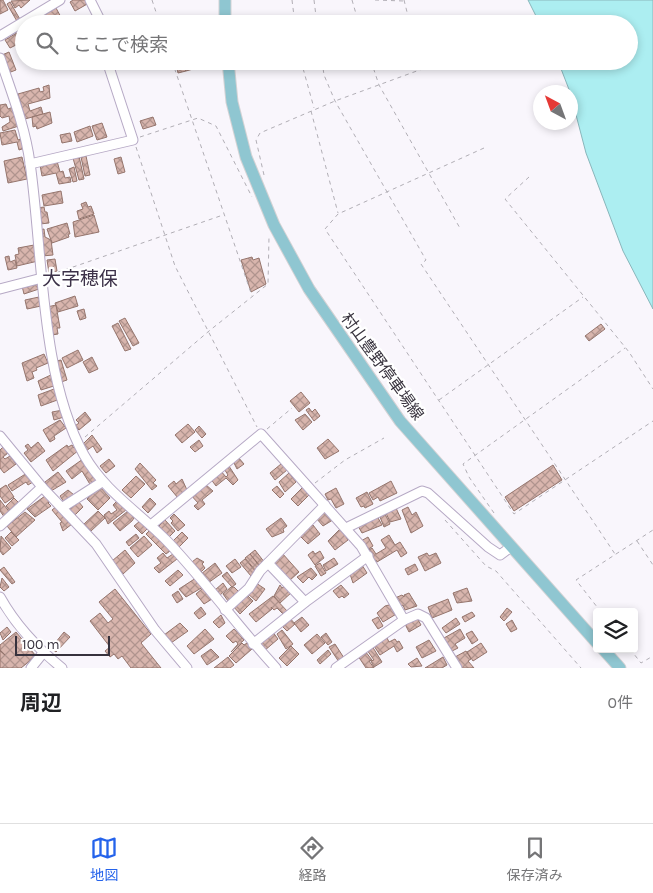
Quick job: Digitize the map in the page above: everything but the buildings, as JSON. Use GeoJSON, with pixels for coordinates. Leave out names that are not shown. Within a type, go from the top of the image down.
{"type":"FeatureCollection","features":[{"type":"Feature","properties":{"kind":"main road"},"geometry":{"type":"LineString","coordinates":[[224,15],[225,0]]}},
{"type":"Feature","properties":{"kind":"main road","name":"村山豊野停車場線"},"geometry":{"type":"LineString","coordinates":[[229,70],[235,119],[246,157],[274,224],[309,289],[400,421],[593,638]]}},
{"type":"Feature","properties":{"kind":"main road"},"geometry":{"type":"LineString","coordinates":[[607,653],[620,668]]}},
{"type":"Feature","properties":{"kind":"street"},"geometry":{"type":"LineString","coordinates":[[35,15],[60,0]]}},
{"type":"Feature","properties":{"kind":"street"},"geometry":{"type":"LineString","coordinates":[[90,0],[98,15]]}},
{"type":"Feature","properties":{"kind":"street"},"geometry":{"type":"LineString","coordinates":[[0,36],[15,27]]}},
{"type":"Feature","properties":{"kind":"street"},"geometry":{"type":"LineString","coordinates":[[1,62],[24,124],[42,278],[59,388],[84,454],[102,482],[151,525],[174,549],[271,666]]}},
{"type":"Feature","properties":{"kind":"street"},"geometry":{"type":"LineString","coordinates":[[30,164],[134,140],[110,70]]}},
{"type":"Feature","properties":{"kind":"street"},"geometry":{"type":"LineString","coordinates":[[0,289],[42,278]]}},
{"type":"Feature","properties":{"kind":"street"},"geometry":{"type":"LineString","coordinates":[[151,525],[261,434],[346,528],[368,556],[404,620]]}},
{"type":"Feature","properties":{"kind":"street"},"geometry":{"type":"LineString","coordinates":[[0,436],[42,487],[96,544],[155,630],[185,667]]}},
{"type":"Feature","properties":{"kind":"street"},"geometry":{"type":"LineString","coordinates":[[63,507],[102,482]]}},
{"type":"Feature","properties":{"kind":"street"},"geometry":{"type":"LineString","coordinates":[[0,526],[42,487]]}},
{"type":"Feature","properties":{"kind":"street"},"geometry":{"type":"LineString","coordinates":[[346,528],[422,491],[428,493],[488,547],[500,555],[511,546]]}},
{"type":"Feature","properties":{"kind":"street"},"geometry":{"type":"LineString","coordinates":[[225,610],[249,588],[268,563],[325,505]]}},
{"type":"Feature","properties":{"kind":"street"},"geometry":{"type":"LineString","coordinates":[[253,644],[305,602],[368,556]]}},
{"type":"Feature","properties":{"kind":"street"},"geometry":{"type":"LineString","coordinates":[[268,563],[305,602]]}},
{"type":"Feature","properties":{"kind":"street"},"geometry":{"type":"LineString","coordinates":[[0,597],[10,616],[43,653],[62,668]]}},
{"type":"Feature","properties":{"kind":"street"},"geometry":{"type":"LineString","coordinates":[[336,668],[404,620],[418,614],[426,618],[457,668]]}},
{"type":"Feature","properties":{"kind":"street"},"geometry":{"type":"LineString","coordinates":[[31,668],[43,653]]}},
{"type":"Feature","properties":{"kind":"path"},"geometry":{"type":"LineString","coordinates":[[152,0],[157,15]]}},
{"type":"Feature","properties":{"kind":"path"},"geometry":{"type":"LineString","coordinates":[[292,0],[294,15]]}},
{"type":"Feature","properties":{"kind":"path"},"geometry":{"type":"LineString","coordinates":[[314,0],[316,15]]}},
{"type":"Feature","properties":{"kind":"path"},"geometry":{"type":"LineString","coordinates":[[352,0],[357,15]]}},
{"type":"Feature","properties":{"kind":"path"},"geometry":{"type":"LineString","coordinates":[[375,0],[404,0],[408,15]]}},
{"type":"Feature","properties":{"kind":"path"},"geometry":{"type":"LineString","coordinates":[[175,70],[252,297]]}},
{"type":"Feature","properties":{"kind":"path"},"geometry":{"type":"LineString","coordinates":[[304,70],[315,109]]}},
{"type":"Feature","properties":{"kind":"path"},"geometry":{"type":"LineString","coordinates":[[323,70],[335,100],[426,260],[421,264],[615,554]]}},
{"type":"Feature","properties":{"kind":"path"},"geometry":{"type":"LineString","coordinates":[[374,70],[379,85],[461,230]]}},
{"type":"Feature","properties":{"kind":"path"},"geometry":{"type":"LineString","coordinates":[[264,175],[256,140],[260,133],[335,100],[422,70]]}},
{"type":"Feature","properties":{"kind":"path"},"geometry":{"type":"LineString","coordinates":[[312,110],[338,214]]}},
{"type":"Feature","properties":{"kind":"path"},"geometry":{"type":"LineString","coordinates":[[255,201],[216,126],[198,118],[192,119],[134,140],[175,266],[261,434],[292,408]]}},
{"type":"Feature","properties":{"kind":"path"},"geometry":{"type":"LineString","coordinates":[[484,148],[338,214],[325,229],[514,514],[653,421]]}},
{"type":"Feature","properties":{"kind":"path"},"geometry":{"type":"LineString","coordinates":[[528,177],[505,199],[625,348],[653,389]]}},
{"type":"Feature","properties":{"kind":"path"},"geometry":{"type":"LineString","coordinates":[[42,278],[224,215]]}},
{"type":"Feature","properties":{"kind":"path"},"geometry":{"type":"LineString","coordinates":[[79,442],[209,331],[268,284],[268,244],[274,224]]}},
{"type":"Feature","properties":{"kind":"path"},"geometry":{"type":"LineString","coordinates":[[438,401],[583,296]]}},
{"type":"Feature","properties":{"kind":"path"},"geometry":{"type":"LineString","coordinates":[[494,513],[469,477],[463,464],[625,348]]}},
{"type":"Feature","properties":{"kind":"path"},"geometry":{"type":"LineString","coordinates":[[308,488],[345,460],[384,438]]}},
{"type":"Feature","properties":{"kind":"path"},"geometry":{"type":"LineString","coordinates":[[444,518],[486,566],[496,571],[582,668]]}},
{"type":"Feature","properties":{"kind":"path"},"geometry":{"type":"LineString","coordinates":[[598,608],[576,580],[653,530]]}},
{"type":"Feature","properties":{"kind":"path"},"geometry":{"type":"LineString","coordinates":[[637,540],[653,565]]}},
{"type":"Feature","properties":{"kind":"path"},"geometry":{"type":"LineString","coordinates":[[633,653],[641,662],[653,656]]}},
{"type":"Feature","properties":{"kind":"water"},"geometry":{"type":"Polygon","coordinates":[[[528,0],[653,0],[653,309],[623,251],[586,153],[578,122],[578,85],[567,85],[561,70],[638,70],[638,15],[536,15],[528,0]]]}},
{"type":"Feature","properties":{"kind":"district","name":"大字穂保"},"geometry":{"type":"Point","coordinates":[80,278]}}]}
